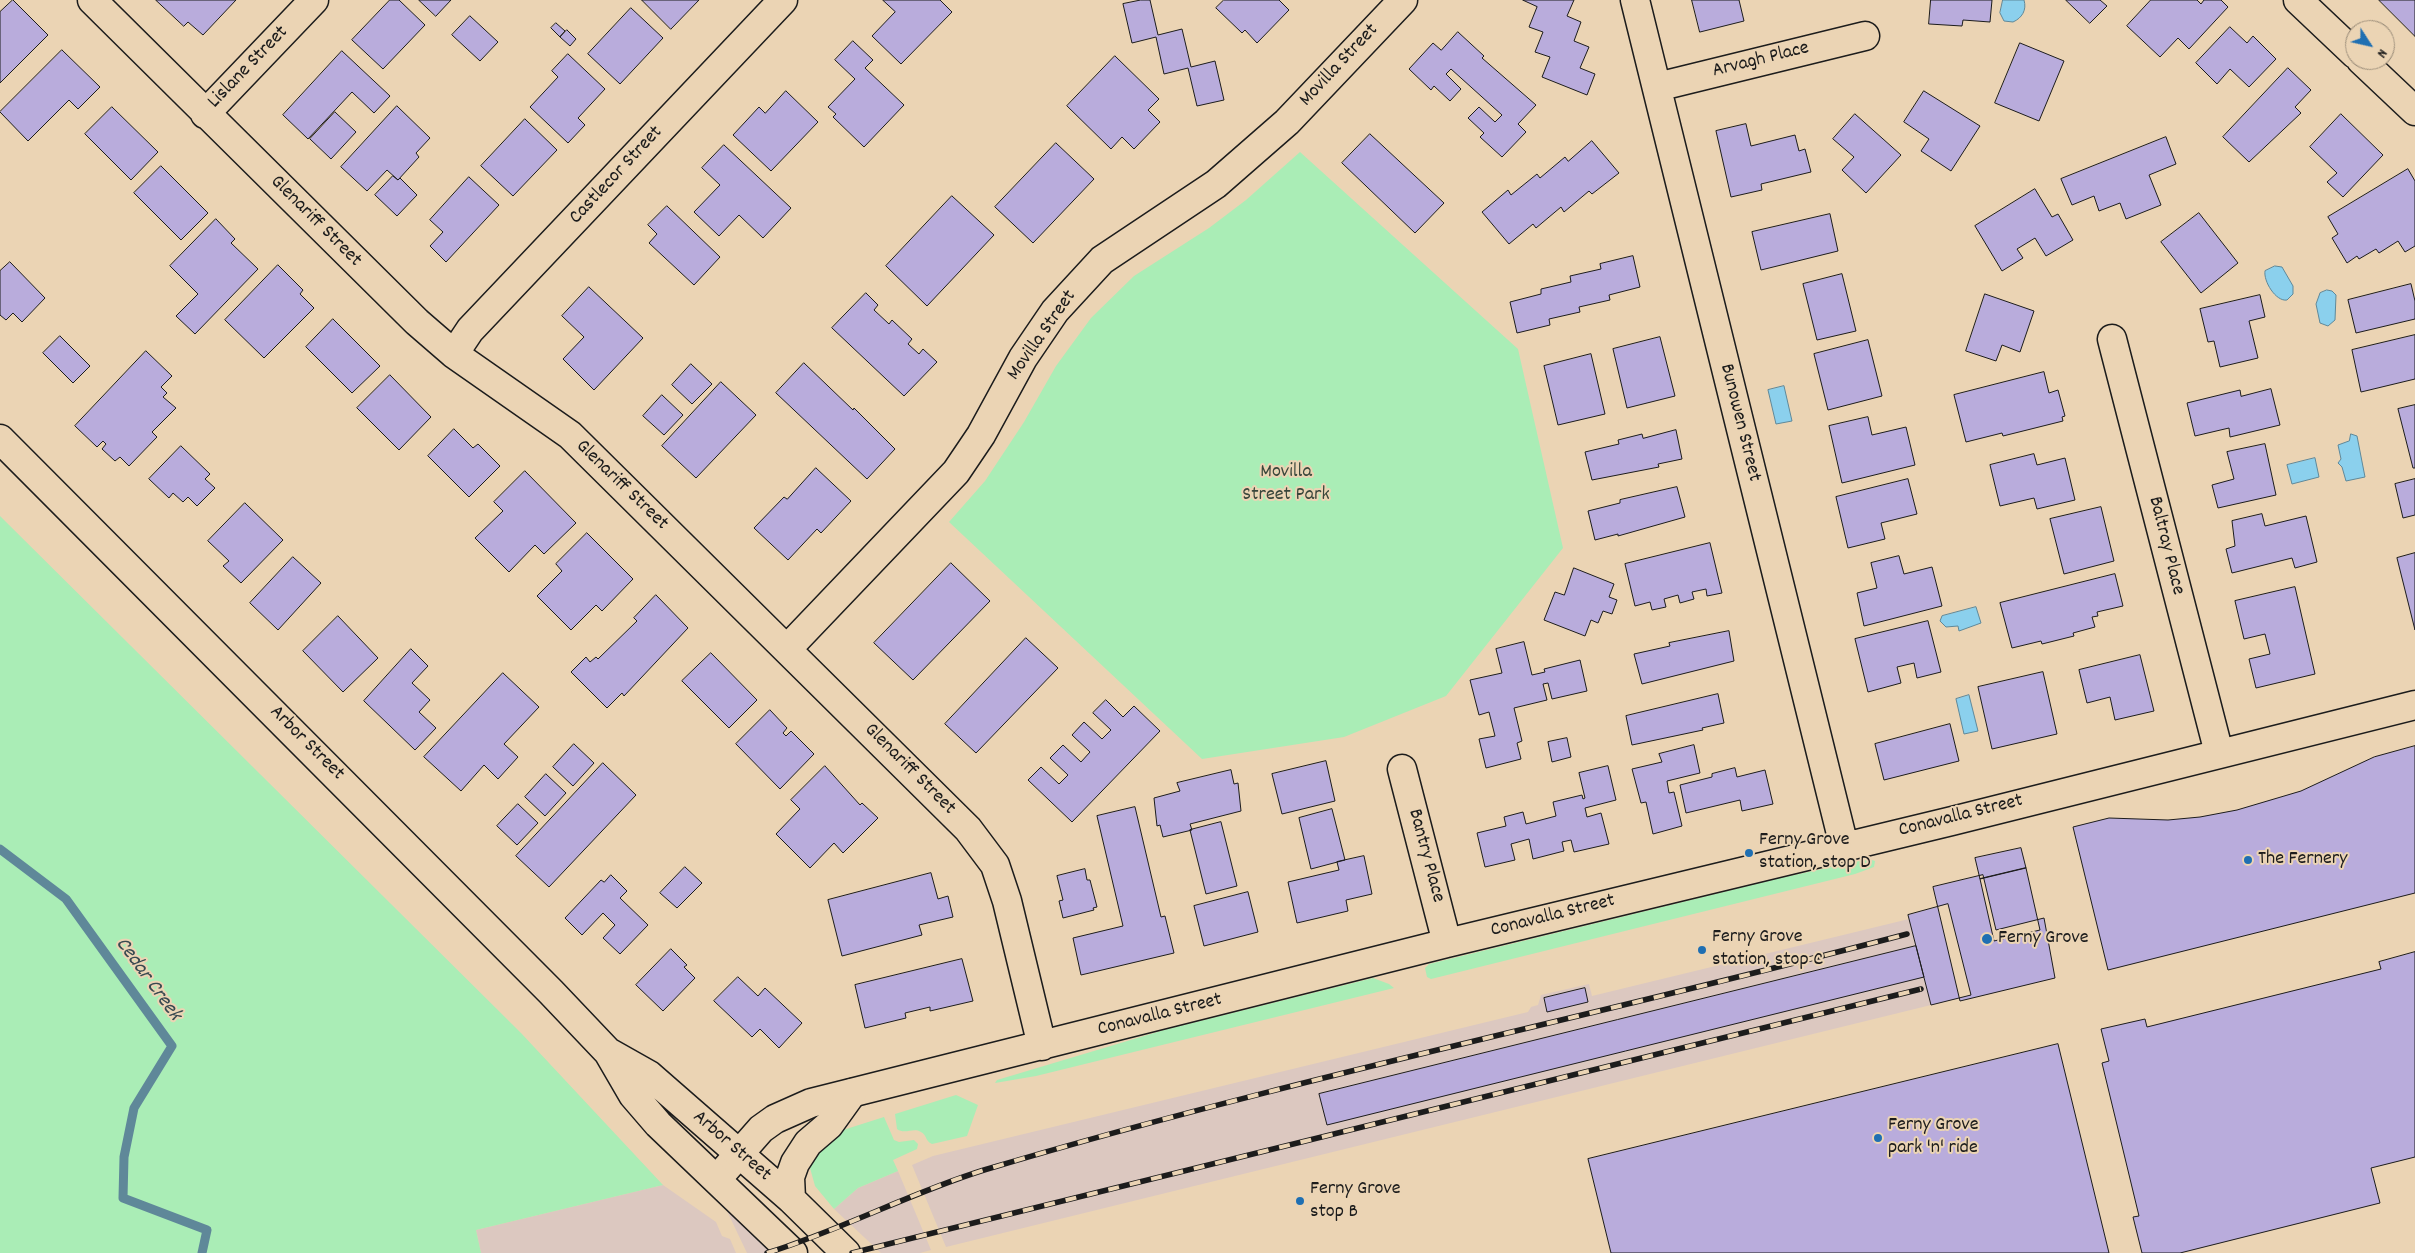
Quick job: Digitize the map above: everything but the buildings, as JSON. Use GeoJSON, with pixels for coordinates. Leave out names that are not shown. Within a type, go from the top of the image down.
{"type":"FeatureCollection","features":[{"type":"Feature","properties":{"kind":"street","name":"Glenariff Street"},"geometry":{"type":"LineString","coordinates":[[92,0],[417,322],[454,354],[570,435],[968,829],[995,864],[1007,901],[1042,1046]]}},
{"type":"Feature","properties":{"kind":"street","name":"Lislane Street"},"geometry":{"type":"LineString","coordinates":[[205,114],[314,0]]}},
{"type":"Feature","properties":{"kind":"street","name":"Castlecor Street"},"geometry":{"type":"LineString","coordinates":[[454,354],[477,323],[783,0]]}},
{"type":"Feature","properties":{"kind":"street","name":"Movilla Street"},"geometry":{"type":"LineString","coordinates":[[787,648],[956,472],[981,436],[1023,358],[1055,310],[1096,266],[1144,230],[1216,184],[1287,122],[1403,0]]}},
{"type":"Feature","properties":{"kind":"street","name":"Bunowen Street"},"geometry":{"type":"LineString","coordinates":[[1635,0],[1844,846]]}},
{"type":"Feature","properties":{"kind":"street"},"geometry":{"type":"LineString","coordinates":[[2298,0],[2345,45]]}},
{"type":"Feature","properties":{"kind":"street","name":"Arvagh Place"},"geometry":{"type":"LineString","coordinates":[[1657,87],[1865,36]]}},
{"type":"Feature","properties":{"kind":"street"},"geometry":{"type":"LineString","coordinates":[[2372,70],[2415,111]]}},
{"type":"Feature","properties":{"kind":"street","name":"Baltray Place"},"geometry":{"type":"LineString","coordinates":[[2112,339],[2219,753]]}},
{"type":"Feature","properties":{"kind":"street","name":"Arbor Street"},"geometry":{"type":"LineString","coordinates":[[0,440],[381,818],[608,1052],[633,1095],[658,1124],[793,1253]]}},
{"type":"Feature","properties":{"kind":"street","name":"Conavalla Street"},"geometry":{"type":"LineString","coordinates":[[717,1179],[761,1129],[775,1119],[811,1103],[1447,943],[2415,705]]}},
{"type":"Feature","properties":{"kind":"street","name":"Bantry Place"},"geometry":{"type":"LineString","coordinates":[[1402,769],[1447,943]]}},
{"type":"Feature","properties":{"kind":"street","name":"Arbor Street"},"geometry":{"type":"LineString","coordinates":[[608,1052],[649,1075],[791,1199],[846,1253]]}},
{"type":"Feature","properties":{"kind":"street"},"geometry":{"type":"LineString","coordinates":[[791,1199],[790,1177],[795,1163],[808,1142],[829,1125],[852,1093]]}},
{"type":"Feature","properties":{"kind":"shaded area"},"geometry":{"type":"Polygon","coordinates":[[[1909,919],[1931,1005],[946,1247],[912,1165],[933,1156],[1528,1012],[1531,1007],[1538,1005],[1541,995],[1589,984],[1592,996],[1909,919]]]}},
{"type":"Feature","properties":{"kind":"shaded area"},"geometry":{"type":"Polygon","coordinates":[[[898,1171],[931,1250],[920,1253],[881,1253],[834,1209],[858,1188],[898,1171]]]}},
{"type":"Feature","properties":{"kind":"shaded area"},"geometry":{"type":"Polygon","coordinates":[[[663,1185],[716,1222],[722,1236],[730,1239],[736,1253],[481,1253],[476,1230],[663,1185]]]}},
{"type":"Feature","properties":{"kind":"shaded area"},"geometry":{"type":"Polygon","coordinates":[[[727,1211],[771,1253],[747,1253],[727,1211]]]}},
{"type":"Feature","properties":{"kind":"green space","name":"Movilla Street Park"},"geometry":{"type":"Polygon","coordinates":[[[1300,152],[1518,349],[1563,548],[1446,696],[1344,737],[1202,759],[949,522],[985,481],[1024,422],[1056,366],[1091,318],[1134,276],[1209,228],[1246,200],[1300,152]]]}},
{"type":"Feature","properties":{"kind":"green space"},"geometry":{"type":"Polygon","coordinates":[[[0,516],[521,1033],[663,1185],[476,1230],[481,1253],[0,1253],[0,516]]]}},
{"type":"Feature","properties":{"kind":"green space"},"geometry":{"type":"Polygon","coordinates":[[[1869,859],[1875,861],[1874,867],[1855,874],[1431,979],[1427,977],[1425,968],[1429,964],[1785,877],[1869,859]]]}},
{"type":"Feature","properties":{"kind":"green space"},"geometry":{"type":"Polygon","coordinates":[[[1373,978],[1394,988],[1036,1076],[995,1083],[997,1080],[1164,1030],[1373,978]]]}},
{"type":"Feature","properties":{"kind":"green space"},"geometry":{"type":"Polygon","coordinates":[[[956,1095],[978,1105],[967,1136],[932,1144],[923,1133],[915,1130],[900,1131],[897,1129],[895,1114],[956,1095]]]}},
{"type":"Feature","properties":{"kind":"green space"},"geometry":{"type":"Polygon","coordinates":[[[884,1117],[894,1140],[899,1142],[914,1140],[918,1144],[917,1149],[893,1160],[898,1171],[858,1188],[834,1209],[815,1186],[810,1168],[812,1156],[840,1131],[884,1117]]]}},
{"type":"Feature","properties":{"kind":"water"},"geometry":{"type":"Polygon","coordinates":[[[2003,0],[2024,0],[2023,13],[2013,22],[2004,21],[2000,13],[2003,0]]]}},
{"type":"Feature","properties":{"kind":"water"},"geometry":{"type":"Polygon","coordinates":[[[2275,266],[2282,267],[2293,286],[2293,294],[2287,300],[2279,298],[2271,290],[2266,280],[2265,271],[2275,266]]]}},
{"type":"Feature","properties":{"kind":"water"},"geometry":{"type":"Polygon","coordinates":[[[2327,290],[2332,291],[2336,295],[2335,320],[2328,326],[2320,323],[2316,304],[2320,293],[2327,290]]]}},
{"type":"Feature","properties":{"kind":"water"},"geometry":{"type":"Polygon","coordinates":[[[1784,386],[1792,421],[1776,424],[1768,390],[1784,386]]]}},
{"type":"Feature","properties":{"kind":"water"},"geometry":{"type":"Polygon","coordinates":[[[2351,434],[2357,436],[2365,477],[2346,481],[2342,467],[2338,463],[2341,459],[2338,445],[2349,441],[2351,434]]]}},
{"type":"Feature","properties":{"kind":"water"},"geometry":{"type":"Polygon","coordinates":[[[2315,458],[2319,477],[2292,484],[2287,465],[2315,458]]]}},
{"type":"Feature","properties":{"kind":"water"},"geometry":{"type":"Polygon","coordinates":[[[1976,607],[1981,623],[1959,631],[1958,626],[1946,627],[1940,621],[1942,616],[1976,607]]]}},
{"type":"Feature","properties":{"kind":"water"},"geometry":{"type":"Polygon","coordinates":[[[1969,695],[1978,731],[1964,734],[1956,699],[1969,695]]]}},
{"type":"Feature","properties":{"kind":"waterway","name":"Cedar Creek"},"geometry":{"type":"LineString","coordinates":[[0,849],[66,899],[172,1046],[134,1108],[124,1157],[123,1198],[207,1230],[202,1253]]}},
{"type":"Feature","properties":{"kind":"railway"},"geometry":{"type":"LineString","coordinates":[[767,1253],[822,1234],[956,1179],[1098,1137],[1213,1106],[1907,934]]}},
{"type":"Feature","properties":{"kind":"railway"},"geometry":{"type":"LineString","coordinates":[[852,1253],[1921,989]]}},
{"type":"Feature","properties":{"kind":"place","name":"Ferny Grove station, stop D"},"geometry":{"type":"Point","coordinates":[1749,853]}},
{"type":"Feature","properties":{"kind":"place","name":"The Fernery"},"geometry":{"type":"Point","coordinates":[2248,860]}},
{"type":"Feature","properties":{"kind":"place","name":"Ferny Grove"},"geometry":{"type":"Point","coordinates":[1987,939]}},
{"type":"Feature","properties":{"kind":"place","name":"Ferny Grove station, stop C"},"geometry":{"type":"Point","coordinates":[1702,950]}},
{"type":"Feature","properties":{"kind":"place","name":"Ferny Grove park 'n' ride"},"geometry":{"type":"Point","coordinates":[1878,1138]}},
{"type":"Feature","properties":{"kind":"place","name":"Ferny Grove stop B"},"geometry":{"type":"Point","coordinates":[1300,1201]}}]}
